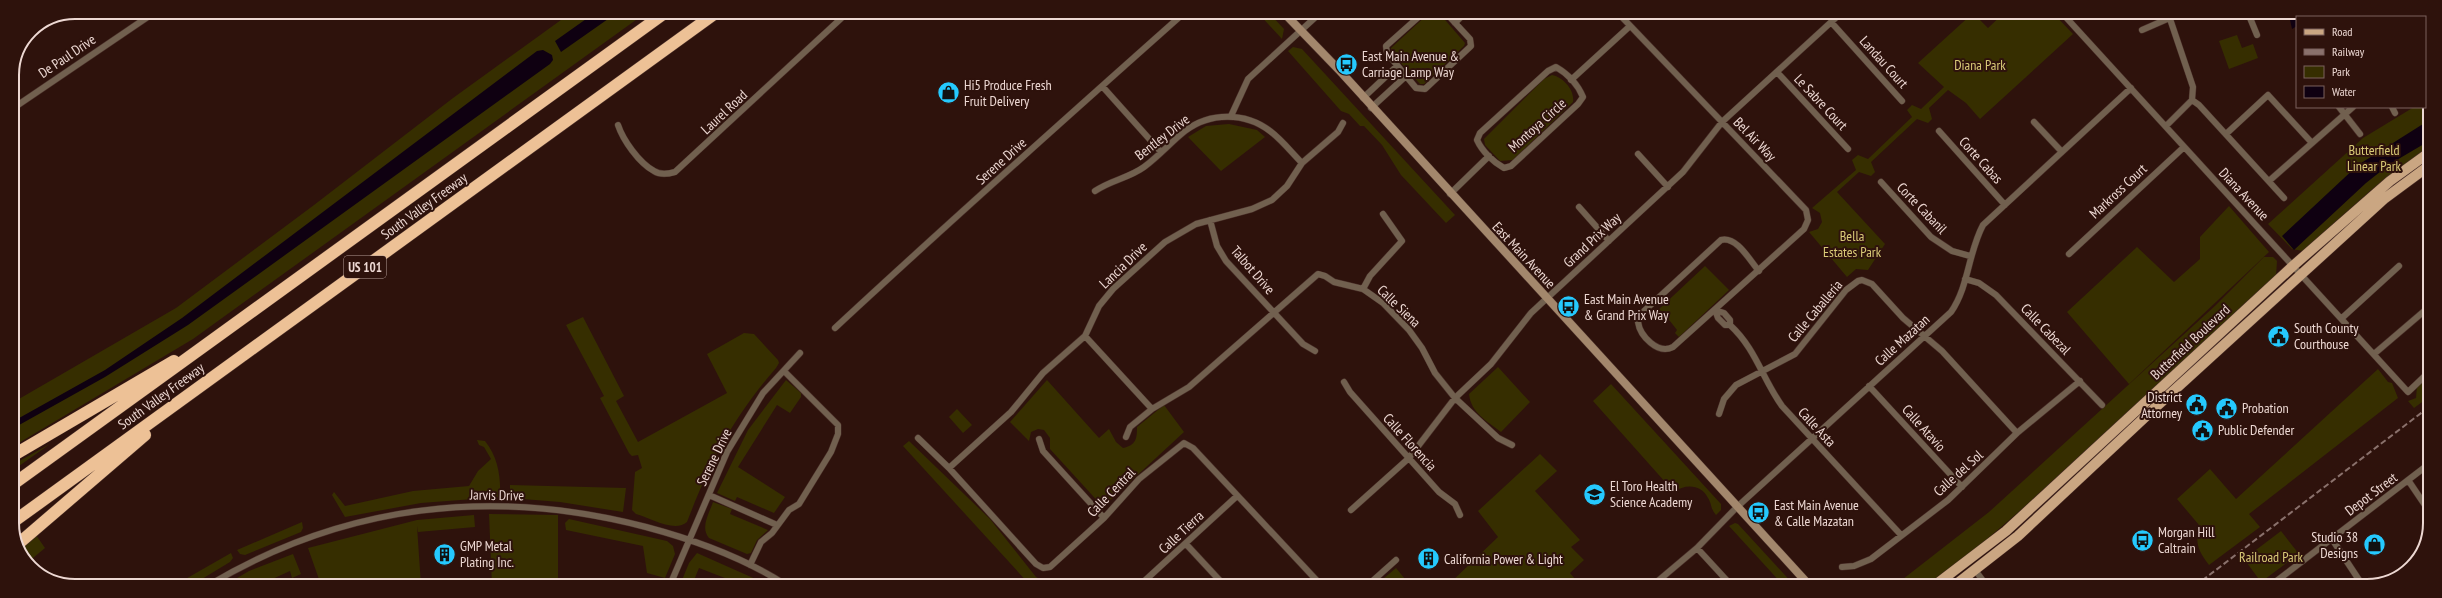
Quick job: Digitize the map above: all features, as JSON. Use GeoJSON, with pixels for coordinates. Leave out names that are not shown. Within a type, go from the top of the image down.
{"type":"FeatureCollection","features":[{"type":"Feature","properties":{"kind":"highway","name":"South Valley Freeway"},"geometry":{"type":"LineString","coordinates":[[19,480],[656,19]]}},
{"type":"Feature","properties":{"kind":"highway","name":"South Valley Freeway"},"geometry":{"type":"LineString","coordinates":[[19,517],[707,19]]}},
{"type":"Feature","properties":{"kind":"highway"},"geometry":{"type":"LineString","coordinates":[[19,452],[170,362],[197,351]]}},
{"type":"Feature","properties":{"kind":"highway"},"geometry":{"type":"LineString","coordinates":[[22,541],[206,382]]}},
{"type":"Feature","properties":{"kind":"main road","name":"East Main Avenue"},"geometry":{"type":"LineString","coordinates":[[1290,19],[1804,579]]}},
{"type":"Feature","properties":{"kind":"main road","name":"Butterfield Boulevard"},"geometry":{"type":"LineString","coordinates":[[1943,579],[2006,531],[2294,265],[2390,181],[2423,157]]}},
{"type":"Feature","properties":{"kind":"main road","name":"Butterfield Boulevard"},"geometry":{"type":"LineString","coordinates":[[1963,579],[2018,536],[2395,189],[2423,170]]}},
{"type":"Feature","properties":{"kind":"street","name":"De Paul Drive"},"geometry":{"type":"LineString","coordinates":[[19,104],[145,19]]}},
{"type":"Feature","properties":{"kind":"street","name":"Laurel Road"},"geometry":{"type":"LineString","coordinates":[[618,125],[621,135],[654,172],[664,174],[675,172],[840,19]]}},
{"type":"Feature","properties":{"kind":"street","name":"Serene Drive"},"geometry":{"type":"LineString","coordinates":[[835,328],[953,219],[1001,178],[1177,19]]}},
{"type":"Feature","properties":{"kind":"street"},"geometry":{"type":"LineString","coordinates":[[1231,116],[1248,79],[1313,19]]}},
{"type":"Feature","properties":{"kind":"street"},"geometry":{"type":"LineString","coordinates":[[1416,19],[1386,46],[1386,53],[1416,88],[1425,89],[1471,46],[1470,40],[1451,19]]}},
{"type":"Feature","properties":{"kind":"street"},"geometry":{"type":"LineString","coordinates":[[1455,23],[1459,19]]}},
{"type":"Feature","properties":{"kind":"street","name":"Bel Air Way"},"geometry":{"type":"LineString","coordinates":[[1624,19],[1806,210],[1808,215],[1807,224],[1804,229],[1758,271],[1715,310],[1669,350],[1664,350],[1655,346],[1639,326],[1640,316],[1643,312],[1721,240],[1726,239],[1735,243],[1758,271]]}},
{"type":"Feature","properties":{"kind":"street","name":"Grand Prix Way"},"geometry":{"type":"LineString","coordinates":[[1351,510],[1409,458],[1455,398],[1491,364],[1531,313],[1668,187],[1689,166],[1710,136],[1722,122],[1834,19]]}},
{"type":"Feature","properties":{"kind":"street","name":"Diana Avenue"},"geometry":{"type":"LineString","coordinates":[[2068,19],[2294,265],[2408,392],[2423,378]]}},
{"type":"Feature","properties":{"kind":"street"},"geometry":{"type":"LineString","coordinates":[[2142,30],[2162,19]]}},
{"type":"Feature","properties":{"kind":"street"},"geometry":{"type":"LineString","coordinates":[[2166,126],[2192,100],[2193,87],[2169,19]]}},
{"type":"Feature","properties":{"kind":"street"},"geometry":{"type":"LineString","coordinates":[[2250,19],[2257,35]]}},
{"type":"Feature","properties":{"kind":"street","name":"Landau Court"},"geometry":{"type":"LineString","coordinates":[[1831,22],[1902,101]]}},
{"type":"Feature","properties":{"kind":"street","name":"Montoya Circle"},"geometry":{"type":"LineString","coordinates":[[1571,80],[1630,26]]}},
{"type":"Feature","properties":{"kind":"street"},"geometry":{"type":"LineString","coordinates":[[1363,98],[1398,66]]}},
{"type":"Feature","properties":{"kind":"street","name":"Montoya Circle"},"geometry":{"type":"LineString","coordinates":[[1556,67],[1580,89],[1583,97],[1573,109],[1511,166],[1504,168],[1489,156],[1477,140],[1486,128],[1548,71],[1556,67]]}},
{"type":"Feature","properties":{"kind":"street","name":"Le Sabre Court"},"geometry":{"type":"LineString","coordinates":[[1777,72],[1848,149]]}},
{"type":"Feature","properties":{"kind":"street"},"geometry":{"type":"LineString","coordinates":[[1371,108],[1406,76]]}},
{"type":"Feature","properties":{"kind":"street"},"geometry":{"type":"LineString","coordinates":[[1102,86],[1161,152]]}},
{"type":"Feature","properties":{"kind":"street","name":"Calle Mazatan"},"geometry":{"type":"LineString","coordinates":[[1660,579],[1697,548],[1737,507],[1951,312],[1958,301],[1970,256],[1983,225],[2131,88]]}},
{"type":"Feature","properties":{"kind":"street"},"geometry":{"type":"LineString","coordinates":[[2226,134],[2268,95],[2312,143]]}},
{"type":"Feature","properties":{"kind":"street"},"geometry":{"type":"LineString","coordinates":[[2192,100],[2226,134],[2284,198]]}},
{"type":"Feature","properties":{"kind":"street"},"geometry":{"type":"LineString","coordinates":[[2340,108],[2360,134]]}},
{"type":"Feature","properties":{"kind":"street"},"geometry":{"type":"LineString","coordinates":[[2269,181],[2352,108]]}},
{"type":"Feature","properties":{"kind":"street","name":"Bentley Drive"},"geometry":{"type":"LineString","coordinates":[[1095,191],[1104,185],[1130,177],[1186,130],[1202,122],[1231,116],[1244,118],[1270,131],[1302,164]]}},
{"type":"Feature","properties":{"kind":"street","name":"Lancia Drive"},"geometry":{"type":"LineString","coordinates":[[949,468],[1011,412],[1044,373],[1085,336],[1099,306],[1113,290],[1178,233],[1210,220],[1252,209],[1272,200],[1287,186],[1302,164],[1338,132],[1343,122]]}},
{"type":"Feature","properties":{"kind":"street"},"geometry":{"type":"LineString","coordinates":[[2034,122],[2062,152]]}},
{"type":"Feature","properties":{"kind":"street","name":"Corte Cabas"},"geometry":{"type":"LineString","coordinates":[[1938,131],[2005,205]]}},
{"type":"Feature","properties":{"kind":"street","name":"Markross Court"},"geometry":{"type":"LineString","coordinates":[[2069,254],[2184,146]]}},
{"type":"Feature","properties":{"kind":"street"},"geometry":{"type":"LineString","coordinates":[[1638,154],[1668,187]]}},
{"type":"Feature","properties":{"kind":"street","name":"Montoya Circle"},"geometry":{"type":"LineString","coordinates":[[1450,194],[1489,156]]}},
{"type":"Feature","properties":{"kind":"street","name":"Corte Cabanil"},"geometry":{"type":"LineString","coordinates":[[1881,182],[1931,237],[1952,251],[1970,256]]}},
{"type":"Feature","properties":{"kind":"street"},"geometry":{"type":"LineString","coordinates":[[1579,207],[1609,241]]}},
{"type":"Feature","properties":{"kind":"street"},"geometry":{"type":"LineString","coordinates":[[1364,289],[1370,276],[1402,241],[1383,214]]}},
{"type":"Feature","properties":{"kind":"street","name":"Talbot Drive"},"geometry":{"type":"LineString","coordinates":[[1210,220],[1217,246],[1226,261],[1303,344],[1315,351]]}},
{"type":"Feature","properties":{"kind":"street"},"geometry":{"type":"LineString","coordinates":[[2342,318],[2399,266]]}},
{"type":"Feature","properties":{"kind":"street","name":"Calle Siena"},"geometry":{"type":"LineString","coordinates":[[1126,437],[1130,428],[1152,409],[1189,387],[1318,274],[1325,276],[1334,282],[1364,289],[1383,303],[1409,330],[1422,348],[1435,373],[1455,398],[1498,438],[1512,445]]}},
{"type":"Feature","properties":{"kind":"street","name":"Calle Cabezal"},"geometry":{"type":"LineString","coordinates":[[1965,279],[1979,283],[1996,295],[2102,405]]}},
{"type":"Feature","properties":{"kind":"street","name":"Calle Caballeria"},"geometry":{"type":"LineString","coordinates":[[1719,414],[1724,399],[1736,385],[1795,354],[1846,290],[1858,281],[1868,281],[1903,318],[1942,351],[2017,433]]}},
{"type":"Feature","properties":{"kind":"street","name":"Calle Asta"},"geometry":{"type":"LineString","coordinates":[[1715,310],[1718,318],[1725,325],[1730,325],[1746,342],[1782,406],[1901,535]]}},
{"type":"Feature","properties":{"kind":"street"},"geometry":{"type":"LineString","coordinates":[[2374,354],[2423,312]]}},
{"type":"Feature","properties":{"kind":"street"},"geometry":{"type":"LineString","coordinates":[[1085,336],[1152,409]]}},
{"type":"Feature","properties":{"kind":"street","name":"Serene Drive"},"geometry":{"type":"LineString","coordinates":[[673,579],[727,452],[763,393],[800,354]]}},
{"type":"Feature","properties":{"kind":"street"},"geometry":{"type":"LineString","coordinates":[[750,565],[761,542],[772,532],[789,510],[800,504],[831,452],[838,434],[838,425],[832,418],[784,371]]}},
{"type":"Feature","properties":{"kind":"street","name":"Calle del Sol"},"geometry":{"type":"LineString","coordinates":[[1842,567],[1854,566],[1871,558],[1901,535],[1962,487],[2017,433],[2080,381]]}},
{"type":"Feature","properties":{"kind":"street","name":"Calle Florencia"},"geometry":{"type":"LineString","coordinates":[[1344,382],[1350,392],[1439,492],[1455,504],[1460,515]]}},
{"type":"Feature","properties":{"kind":"street","name":"Calle Atavio"},"geometry":{"type":"LineString","coordinates":[[1869,386],[1962,487]]}},
{"type":"Feature","properties":{"kind":"street","name":"Calle Central"},"geometry":{"type":"LineString","coordinates":[[918,438],[949,468],[1036,564],[1043,568],[1050,567],[1104,518],[1139,479],[1184,444],[1193,448],[1315,579]]}},
{"type":"Feature","properties":{"kind":"street"},"geometry":{"type":"LineString","coordinates":[[1039,439],[1043,451],[1104,518]]}},
{"type":"Feature","properties":{"kind":"street","name":"Depot Street"},"geometry":{"type":"LineString","coordinates":[[2279,579],[2423,469]]}},
{"type":"Feature","properties":{"kind":"street"},"geometry":{"type":"LineString","coordinates":[[2408,480],[2423,502]]}},
{"type":"Feature","properties":{"kind":"street"},"geometry":{"type":"LineString","coordinates":[[708,495],[777,525]]}},
{"type":"Feature","properties":{"kind":"street","name":"Calle Tierra"},"geometry":{"type":"LineString","coordinates":[[1147,579],[1238,496]]}},
{"type":"Feature","properties":{"kind":"street","name":"Jarvis Drive"},"geometry":{"type":"LineString","coordinates":[[219,579],[241,566],[342,527],[368,519],[440,507],[506,505],[563,510],[627,522],[690,538],[750,565],[775,579]]}},
{"type":"Feature","properties":{"kind":"street"},"geometry":{"type":"LineString","coordinates":[[2332,539],[2358,579]]}},
{"type":"Feature","properties":{"kind":"street"},"geometry":{"type":"LineString","coordinates":[[1186,544],[1218,579]]}},
{"type":"Feature","properties":{"kind":"street"},"geometry":{"type":"LineString","coordinates":[[1697,548],[1726,579]]}},
{"type":"Feature","properties":{"kind":"street"},"geometry":{"type":"LineString","coordinates":[[1376,579],[1396,560]]}},
{"type":"Feature","properties":{"kind":"street"},"geometry":{"type":"LineString","coordinates":[[1975,570],[1982,579]]}},
{"type":"Feature","properties":{"kind":"green space"},"geometry":{"type":"Polygon","coordinates":[[[562,19],[637,19],[193,339],[19,443],[19,399],[176,308],[314,205],[453,98],[562,19]]]}},
{"type":"Feature","properties":{"kind":"green space"},"geometry":{"type":"Polygon","coordinates":[[[1264,19],[1275,19],[1284,29],[1282,39],[1264,19]]]}},
{"type":"Feature","properties":{"kind":"green space"},"geometry":{"type":"Polygon","coordinates":[[[1422,19],[1444,19],[1465,43],[1464,46],[1424,84],[1420,84],[1391,52],[1391,48],[1422,19]]]}},
{"type":"Feature","properties":{"kind":"green space","name":"Diana Park"},"geometry":{"type":"Polygon","coordinates":[[[1966,19],[1979,19],[1988,28],[1998,19],[2059,19],[2073,34],[1980,119],[1966,103],[1948,90],[1929,108],[1932,119],[1928,123],[1917,119],[1871,162],[1875,172],[1871,176],[1859,172],[1837,192],[1885,244],[1868,270],[1856,269],[1847,277],[1809,232],[1818,229],[1822,222],[1820,213],[1812,208],[1856,170],[1852,160],[1858,155],[1868,159],[1912,117],[1907,110],[1912,105],[1921,109],[1944,87],[1918,63],[1966,19]]]}},
{"type":"Feature","properties":{"kind":"green space"},"geometry":{"type":"Polygon","coordinates":[[[2237,35],[2242,48],[2253,44],[2258,58],[2229,69],[2219,41],[2237,35]]]}},
{"type":"Feature","properties":{"kind":"green space"},"geometry":{"type":"Polygon","coordinates":[[[1293,47],[1302,49],[1455,215],[1446,223],[1401,175],[1382,145],[1364,126],[1360,126],[1349,114],[1341,111],[1288,51],[1293,47]]]}},
{"type":"Feature","properties":{"kind":"green space"},"geometry":{"type":"Polygon","coordinates":[[[1552,75],[1564,81],[1572,93],[1573,102],[1513,160],[1500,161],[1485,145],[1484,139],[1544,79],[1552,75]]]}},
{"type":"Feature","properties":{"kind":"green space","name":"Butterfield Linear Park"},"geometry":{"type":"Polygon","coordinates":[[[2412,108],[2423,108],[2423,151],[2370,191],[2303,251],[2292,249],[2268,224],[2363,138],[2412,108]]]}},
{"type":"Feature","properties":{"kind":"green space"},"geometry":{"type":"Polygon","coordinates":[[[1229,124],[1257,130],[1265,137],[1221,171],[1188,137],[1206,126],[1229,124]]]}},
{"type":"Feature","properties":{"kind":"green space"},"geometry":{"type":"Polygon","coordinates":[[[2229,206],[2269,252],[2129,384],[2067,312],[2137,247],[2174,282],[2200,259],[2200,237],[2229,206]]]}},
{"type":"Feature","properties":{"kind":"green space"},"geometry":{"type":"Polygon","coordinates":[[[2264,257],[2273,257],[2277,261],[2276,276],[2022,509],[1979,546],[1937,579],[1903,579],[1989,512],[2216,305],[2264,257]]]}},
{"type":"Feature","properties":{"kind":"green space"},"geometry":{"type":"Polygon","coordinates":[[[1705,266],[1729,290],[1679,337],[1675,333],[1677,330],[1662,311],[1658,310],[1705,266]]]}},
{"type":"Feature","properties":{"kind":"green space"},"geometry":{"type":"Polygon","coordinates":[[[583,317],[624,396],[616,401],[638,442],[727,393],[707,354],[744,333],[754,334],[778,360],[779,363],[776,368],[735,422],[724,440],[705,479],[687,522],[682,525],[676,526],[662,524],[636,514],[632,510],[635,472],[642,468],[638,455],[632,456],[629,453],[600,398],[604,396],[566,325],[583,317]]]}},
{"type":"Feature","properties":{"kind":"green space"},"geometry":{"type":"Polygon","coordinates":[[[1498,367],[1530,402],[1501,432],[1480,416],[1470,401],[1469,394],[1498,367]]]}},
{"type":"Feature","properties":{"kind":"green space"},"geometry":{"type":"Polygon","coordinates":[[[2378,369],[2388,382],[2392,383],[2398,398],[2249,514],[2260,527],[2209,565],[2198,546],[2197,537],[2199,525],[2177,499],[2210,469],[2236,499],[2378,369]]]}},
{"type":"Feature","properties":{"kind":"green space"},"geometry":{"type":"Polygon","coordinates":[[[786,380],[801,393],[801,397],[790,413],[777,405],[738,467],[785,497],[774,513],[737,497],[735,501],[717,493],[748,430],[786,380]]]}},
{"type":"Feature","properties":{"kind":"green space"},"geometry":{"type":"Polygon","coordinates":[[[1047,380],[1099,438],[1109,429],[1116,442],[1123,448],[1131,445],[1135,441],[1137,427],[1164,405],[1184,432],[1103,507],[1050,449],[1050,438],[1044,430],[1038,429],[1031,432],[1029,441],[1010,422],[1047,380]]]}},
{"type":"Feature","properties":{"kind":"green space"},"geometry":{"type":"Polygon","coordinates":[[[2423,381],[2423,401],[2414,408],[2408,401],[2416,398],[2417,386],[2423,381]]]}},
{"type":"Feature","properties":{"kind":"green space"},"geometry":{"type":"Polygon","coordinates":[[[1611,384],[1721,504],[1721,510],[1716,515],[1705,493],[1701,490],[1688,487],[1678,489],[1674,492],[1593,401],[1611,384]]]}},
{"type":"Feature","properties":{"kind":"green space"},"geometry":{"type":"Polygon","coordinates":[[[957,409],[972,425],[963,433],[949,417],[957,409]]]}},
{"type":"Feature","properties":{"kind":"green space"},"geometry":{"type":"Polygon","coordinates":[[[477,440],[485,441],[496,460],[500,482],[500,497],[421,503],[345,517],[332,495],[334,492],[345,506],[413,491],[469,486],[478,471],[491,459],[484,447],[479,445],[477,440]]]}},
{"type":"Feature","properties":{"kind":"green space"},"geometry":{"type":"Polygon","coordinates":[[[909,441],[990,519],[1036,577],[1040,579],[1025,579],[903,446],[909,441]]]}},
{"type":"Feature","properties":{"kind":"green space"},"geometry":{"type":"Polygon","coordinates":[[[50,444],[19,466],[19,461],[50,444]]]}},
{"type":"Feature","properties":{"kind":"green space"},"geometry":{"type":"Polygon","coordinates":[[[1540,454],[1557,471],[1535,491],[1580,540],[1571,547],[1584,560],[1570,573],[1575,579],[1454,579],[1498,537],[1478,511],[1540,454]]]}},
{"type":"Feature","properties":{"kind":"green space"},"geometry":{"type":"Polygon","coordinates":[[[510,485],[626,488],[623,512],[560,502],[510,498],[510,485]]]}},
{"type":"Feature","properties":{"kind":"green space"},"geometry":{"type":"Polygon","coordinates":[[[713,502],[732,509],[730,514],[768,530],[757,540],[751,553],[747,554],[709,538],[706,534],[705,525],[713,502]]]}},
{"type":"Feature","properties":{"kind":"green space"},"geometry":{"type":"Polygon","coordinates":[[[489,514],[558,515],[558,579],[492,579],[489,514]]]}},
{"type":"Feature","properties":{"kind":"green space"},"geometry":{"type":"Polygon","coordinates":[[[474,515],[475,527],[418,532],[417,526],[421,579],[319,579],[308,548],[417,520],[474,515]]]}},
{"type":"Feature","properties":{"kind":"green space"},"geometry":{"type":"Polygon","coordinates":[[[569,519],[667,541],[673,546],[675,554],[665,578],[647,573],[643,546],[566,530],[565,523],[569,519]]]}},
{"type":"Feature","properties":{"kind":"green space"},"geometry":{"type":"Polygon","coordinates":[[[302,522],[303,528],[301,532],[245,555],[240,554],[237,550],[302,522]]]}},
{"type":"Feature","properties":{"kind":"green space"},"geometry":{"type":"Polygon","coordinates":[[[1735,523],[1738,524],[1789,579],[1778,579],[1729,526],[1735,523]]]}},
{"type":"Feature","properties":{"kind":"green space","name":"Railroad Park"},"geometry":{"type":"Polygon","coordinates":[[[2281,531],[2299,554],[2265,579],[2259,579],[2244,559],[2281,531]]]}},
{"type":"Feature","properties":{"kind":"green space"},"geometry":{"type":"Polygon","coordinates":[[[36,535],[45,548],[32,559],[24,545],[36,535]]]}},
{"type":"Feature","properties":{"kind":"green space"},"geometry":{"type":"Polygon","coordinates":[[[231,553],[233,558],[230,562],[202,579],[186,579],[231,553]]]}},
{"type":"Feature","properties":{"kind":"green space"},"geometry":{"type":"Polygon","coordinates":[[[697,553],[756,579],[727,579],[699,568],[694,579],[682,579],[689,563],[697,553]]]}},
{"type":"Feature","properties":{"kind":"green space"},"geometry":{"type":"Polygon","coordinates":[[[293,554],[301,574],[292,578],[290,571],[272,579],[235,579],[249,571],[293,554]]]}},
{"type":"Feature","properties":{"kind":"green space"},"geometry":{"type":"Polygon","coordinates":[[[1396,568],[1405,579],[1383,579],[1396,568]]]}},
{"type":"Feature","properties":{"kind":"water"},"geometry":{"type":"Polygon","coordinates":[[[586,19],[608,19],[561,52],[555,41],[586,19]]]}},
{"type":"Feature","properties":{"kind":"water"},"geometry":{"type":"Polygon","coordinates":[[[2290,19],[2296,19],[2296,27],[2292,29],[2290,19]]]}},
{"type":"Feature","properties":{"kind":"water"},"geometry":{"type":"Polygon","coordinates":[[[543,50],[552,55],[553,60],[550,64],[188,325],[105,377],[19,425],[19,418],[105,370],[182,318],[537,51],[543,50]]]}},
{"type":"Feature","properties":{"kind":"water"},"geometry":{"type":"Polygon","coordinates":[[[2423,124],[2423,145],[2390,164],[2366,183],[2294,250],[2282,236],[2358,165],[2423,124]]]}},
{"type":"Feature","properties":{"kind":"railway"},"geometry":{"type":"LineString","coordinates":[[2204,579],[2423,412]]}},
{"type":"Feature","properties":{"kind":"place","name":"East Main Avenue & Carriage Lamp Way"},"geometry":{"type":"Point","coordinates":[1347,64]}},
{"type":"Feature","properties":{"kind":"place","name":"Hi5 Produce Fresh Fruit Delivery"},"geometry":{"type":"Point","coordinates":[948,93]}},
{"type":"Feature","properties":{"kind":"place","name":"East Main Avenue & Grand Prix Way"},"geometry":{"type":"Point","coordinates":[1569,307]}},
{"type":"Feature","properties":{"kind":"place","name":"South County Courthouse"},"geometry":{"type":"Point","coordinates":[2278,336]}},
{"type":"Feature","properties":{"kind":"place","name":"District Attorney"},"geometry":{"type":"Point","coordinates":[2197,405]}},
{"type":"Feature","properties":{"kind":"place","name":"Probation"},"geometry":{"type":"Point","coordinates":[2226,408]}},
{"type":"Feature","properties":{"kind":"place","name":"Public Defender"},"geometry":{"type":"Point","coordinates":[2203,430]}},
{"type":"Feature","properties":{"kind":"place","name":"El Toro Health Science Academy"},"geometry":{"type":"Point","coordinates":[1595,494]}},
{"type":"Feature","properties":{"kind":"place","name":"East Main Avenue & Calle Mazatan"},"geometry":{"type":"Point","coordinates":[1758,513]}},
{"type":"Feature","properties":{"kind":"place","name":"Morgan Hill Caltrain"},"geometry":{"type":"Point","coordinates":[2143,540]}},
{"type":"Feature","properties":{"kind":"place","name":"Studio 38 Designs"},"geometry":{"type":"Point","coordinates":[2374,545]}},
{"type":"Feature","properties":{"kind":"place","name":"GMP Metal Plating Inc."},"geometry":{"type":"Point","coordinates":[445,554]}},
{"type":"Feature","properties":{"kind":"place","name":"California Power & Light"},"geometry":{"type":"Point","coordinates":[1429,559]}},
{"type":"Feature","properties":{"kind":"park label","name":"Bella Estates Park"},"geometry":{"type":"Point","coordinates":[1852,244]}}]}
